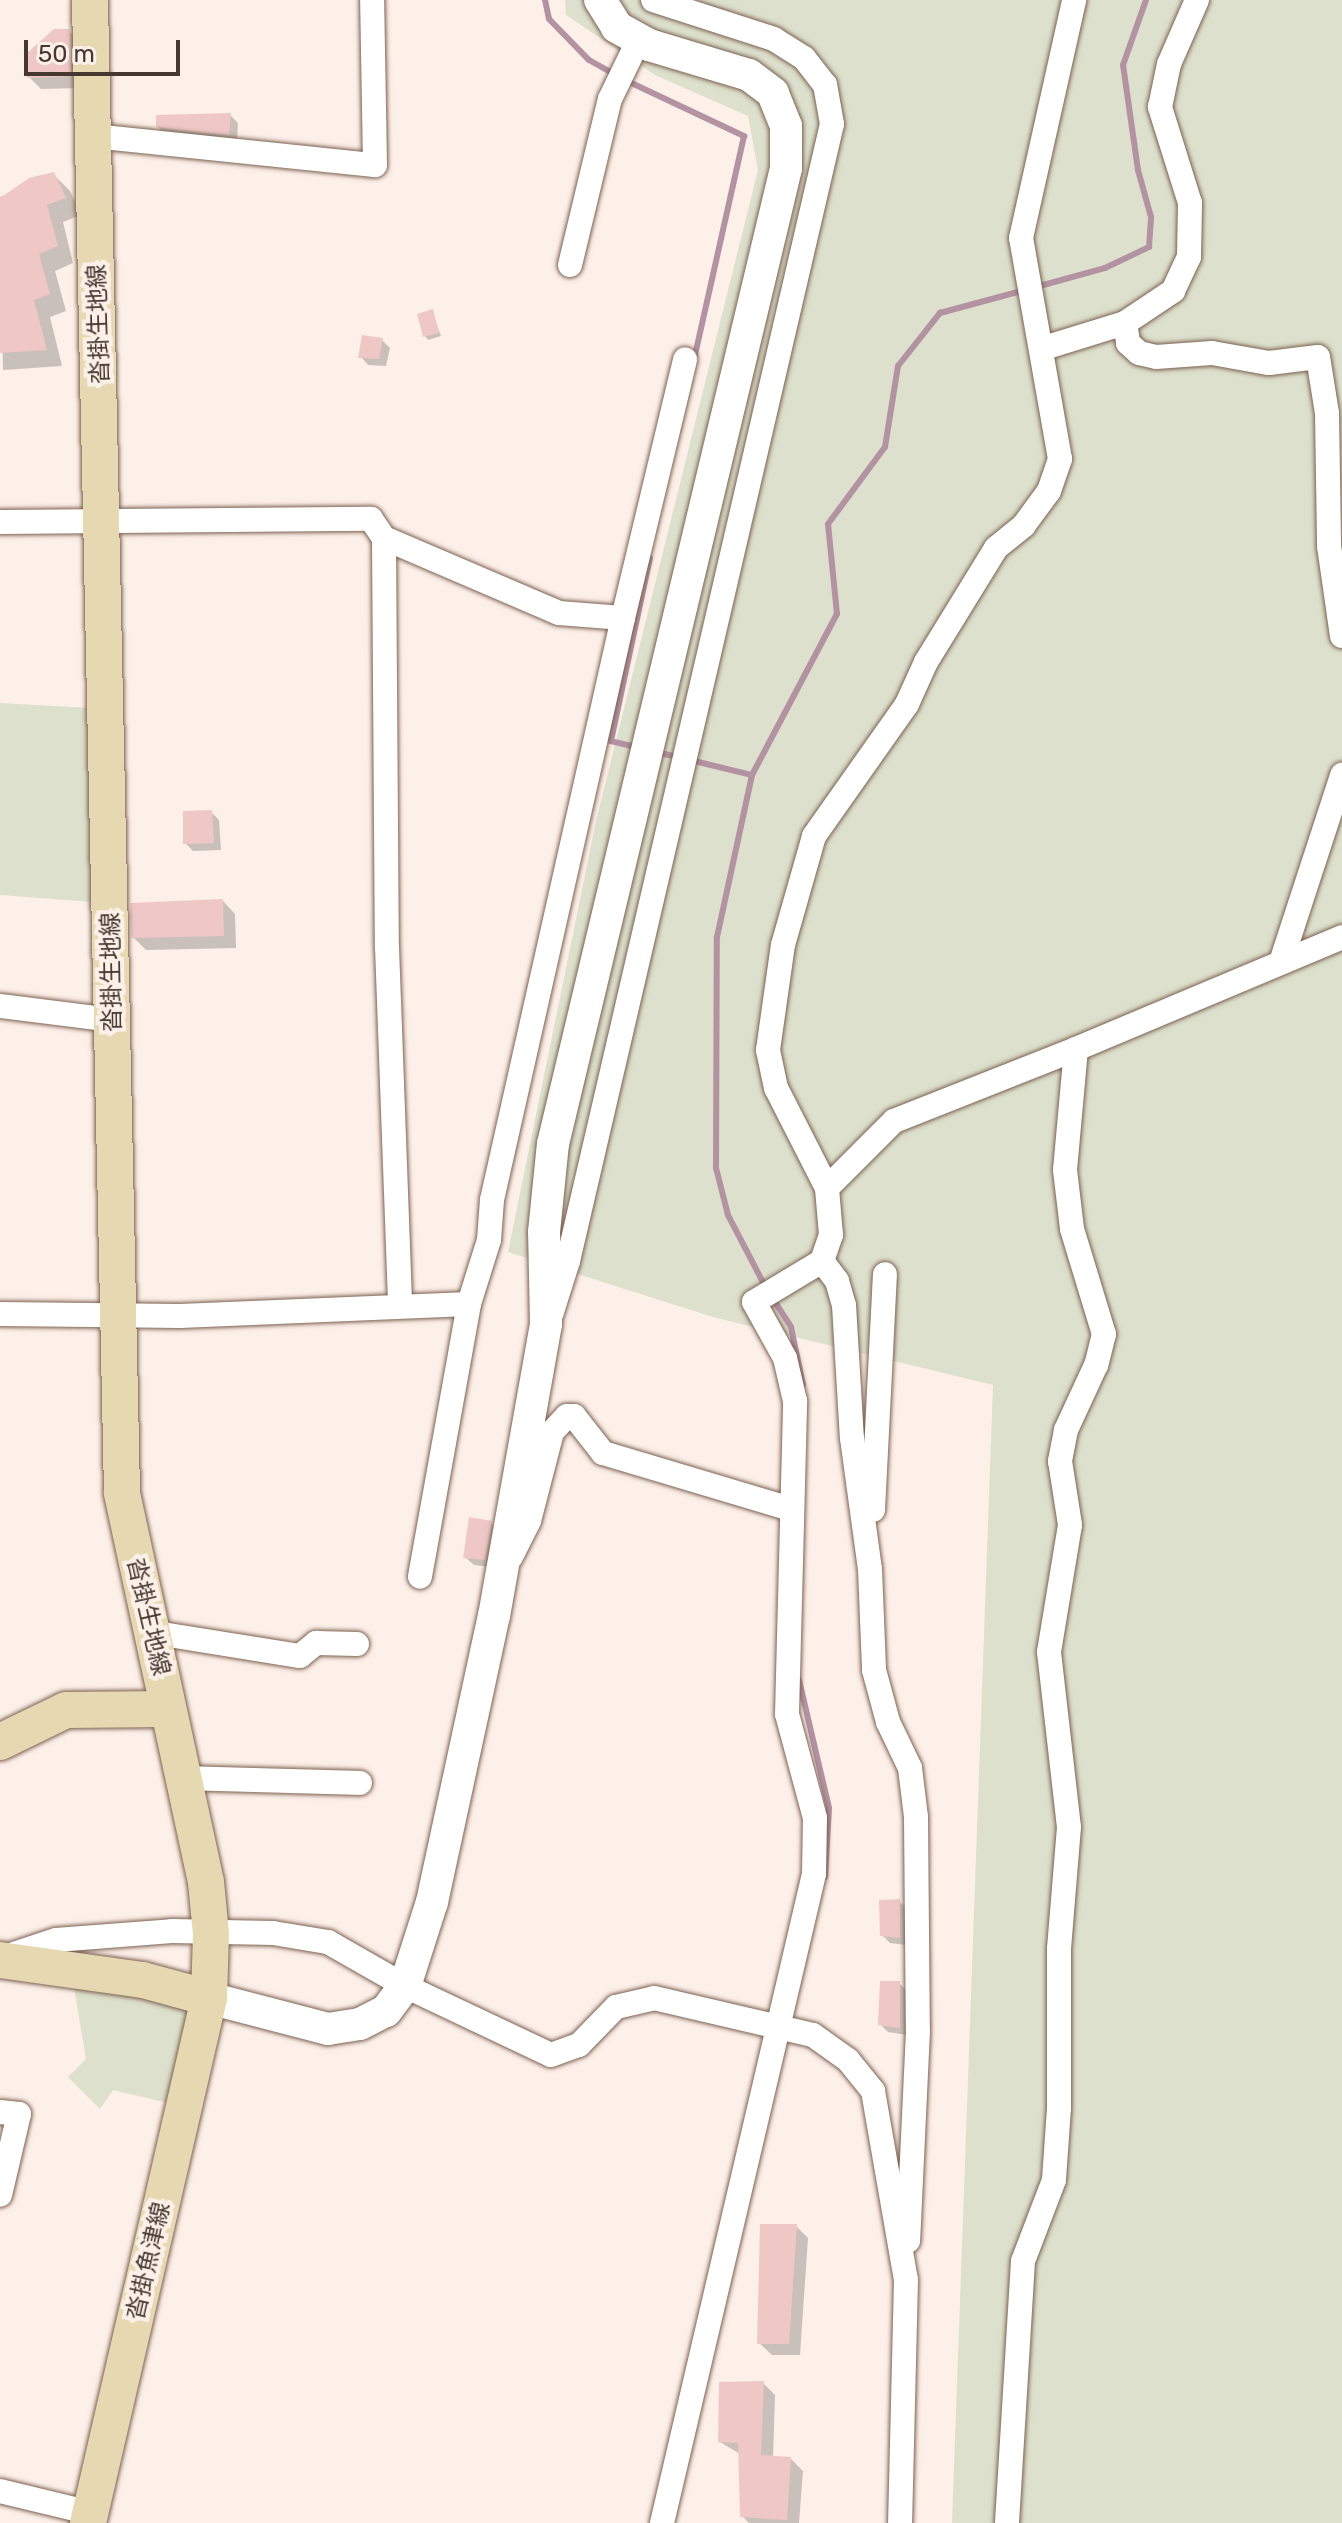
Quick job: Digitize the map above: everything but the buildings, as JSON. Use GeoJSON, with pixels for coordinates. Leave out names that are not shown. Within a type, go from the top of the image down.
{"type":"FeatureCollection","features":[{"type":"Feature","properties":{"kind":"main road","name":"沓掛生地線"},"geometry":{"type":"LineString","coordinates":[[90,0],[104,521],[122,1492],[206,1882],[211,1934]]}},
{"type":"Feature","properties":{"kind":"main road"},"geometry":{"type":"LineString","coordinates":[[0,1742],[66,1710],[168,1709]]}},
{"type":"Feature","properties":{"kind":"main road","name":"沓掛魚津線"},"geometry":{"type":"LineString","coordinates":[[90,2518],[209,1998],[211,1934]]}},
{"type":"Feature","properties":{"kind":"main road"},"geometry":{"type":"LineString","coordinates":[[0,1959],[143,1980],[209,1998]]}},
{"type":"Feature","properties":{"kind":"street"},"geometry":{"type":"LineString","coordinates":[[93,136],[375,165],[372,0]]}},
{"type":"Feature","properties":{"kind":"street"},"geometry":{"type":"LineString","coordinates":[[546,1324],[544,1232],[553,1144],[786,168],[786,126],[773,93],[749,75],[639,39],[617,27],[600,0]]}},
{"type":"Feature","properties":{"kind":"street"},"geometry":{"type":"LineString","coordinates":[[209,1998],[328,2029],[360,2024],[386,2011],[405,1986],[432,1902],[501,1577],[546,1324],[568,1261],[832,124],[825,85],[804,58],[774,39],[653,0]]}},
{"type":"Feature","properties":{"kind":"street"},"geometry":{"type":"LineString","coordinates":[[662,2523],[814,1874],[815,1818],[787,1714],[795,1401],[785,1358],[754,1302],[822,1261],[831,1235],[827,1188],[776,1088],[768,1050],[794,895],[814,836],[907,704],[926,662],[996,548],[1024,525],[1049,491],[1060,459],[1044,348],[1024,270],[1021,238],[1074,0]]}},
{"type":"Feature","properties":{"kind":"street"},"geometry":{"type":"LineString","coordinates":[[1044,348],[1125,323],[1173,291],[1189,257],[1190,203],[1160,107],[1169,64],[1197,0]]}},
{"type":"Feature","properties":{"kind":"street"},"geometry":{"type":"LineString","coordinates":[[570,265],[610,99],[639,39]]}},
{"type":"Feature","properties":{"kind":"street"},"geometry":{"type":"LineString","coordinates":[[1125,323],[1128,343],[1156,357],[1212,353],[1269,363],[1318,357],[1327,413],[1329,546],[1342,636]]}},
{"type":"Feature","properties":{"kind":"street"},"geometry":{"type":"LineString","coordinates":[[420,1577],[469,1304],[489,1240],[492,1200],[623,618],[685,359]]}},
{"type":"Feature","properties":{"kind":"street"},"geometry":{"type":"LineString","coordinates":[[0,522],[371,519],[384,538],[559,613],[623,618]]}},
{"type":"Feature","properties":{"kind":"street"},"geometry":{"type":"LineString","coordinates":[[384,538],[387,947],[400,1306]]}},
{"type":"Feature","properties":{"kind":"street"},"geometry":{"type":"LineString","coordinates":[[1282,959],[1342,775]]}},
{"type":"Feature","properties":{"kind":"street"},"geometry":{"type":"LineString","coordinates":[[827,1188],[894,1121],[1076,1049],[1282,959],[1342,937]]}},
{"type":"Feature","properties":{"kind":"street"},"geometry":{"type":"LineString","coordinates":[[0,1006],[113,1020]]}},
{"type":"Feature","properties":{"kind":"street"},"geometry":{"type":"LineString","coordinates":[[1007,2523],[1022,2339],[1023,2261],[1054,2180],[1059,2108],[1059,1949],[1069,1827],[1049,1652],[1070,1525],[1060,1461],[1066,1430],[1096,1365],[1104,1334],[1072,1229],[1065,1170],[1076,1049]]}},
{"type":"Feature","properties":{"kind":"street"},"geometry":{"type":"LineString","coordinates":[[822,1261],[837,1281],[844,1305],[852,1438],[870,1569]]}},
{"type":"Feature","properties":{"kind":"street"},"geometry":{"type":"LineString","coordinates":[[885,1274],[870,1569],[874,1670],[888,1722],[910,1768],[916,1817],[918,2031],[906,2280],[900,2523]]}},
{"type":"Feature","properties":{"kind":"street"},"geometry":{"type":"LineString","coordinates":[[0,1314],[119,1316],[469,1304]]}},
{"type":"Feature","properties":{"kind":"street"},"geometry":{"type":"LineString","coordinates":[[501,1577],[529,1521],[552,1432],[567,1416],[574,1416],[587,1439],[603,1453],[791,1509]]}},
{"type":"Feature","properties":{"kind":"street"},"geometry":{"type":"LineString","coordinates":[[150,1632],[300,1656],[316,1643],[357,1644]]}},
{"type":"Feature","properties":{"kind":"street"},"geometry":{"type":"LineString","coordinates":[[184,1778],[360,1783]]}},
{"type":"Feature","properties":{"kind":"street"},"geometry":{"type":"LineString","coordinates":[[0,1959],[56,1940],[172,1931],[273,1933],[328,1942],[405,1986],[551,2055],[579,2045],[616,2007],[654,1998],[813,2035],[848,2060],[873,2091],[906,2280]]}},
{"type":"Feature","properties":{"kind":"street"},"geometry":{"type":"LineString","coordinates":[[0,2112],[19,2114],[0,2195]]}},
{"type":"Feature","properties":{"kind":"street"},"geometry":{"type":"LineString","coordinates":[[0,2491],[90,2518]]}},
{"type":"Feature","properties":{"kind":"green space"},"geometry":{"type":"Polygon","coordinates":[[[565,0],[1342,0],[1342,2523],[952,2523],[993,1385],[713,1317],[508,1252],[596,821],[758,170],[748,116],[655,75],[566,15],[565,0]]]}},
{"type":"Feature","properties":{"kind":"green space"},"geometry":{"type":"Polygon","coordinates":[[[0,703],[90,708],[93,902],[0,895],[0,703]]]}},
{"type":"Feature","properties":{"kind":"green space"},"geometry":{"type":"Polygon","coordinates":[[[73,1982],[187,2003],[189,2013],[168,2103],[113,2090],[100,2109],[68,2077],[86,2059],[73,1982]]]}},
{"type":"Feature","properties":{"kind":"waterway"},"geometry":{"type":"LineString","coordinates":[[545,0],[549,19],[589,60],[616,75]]}},
{"type":"Feature","properties":{"kind":"waterway"},"geometry":{"type":"LineString","coordinates":[[1036,287],[1105,268],[1149,247],[1151,217],[1138,170],[1123,65],[1146,0]]}},
{"type":"Feature","properties":{"kind":"waterway"},"geometry":{"type":"LineString","coordinates":[[625,80],[744,136],[694,360]]}},
{"type":"Feature","properties":{"kind":"waterway"},"geometry":{"type":"LineString","coordinates":[[767,1290],[728,1215],[716,1168],[717,937],[752,775],[837,614],[828,524],[885,447],[898,366],[940,313],[1025,290]]}},
{"type":"Feature","properties":{"kind":"waterway"},"geometry":{"type":"LineString","coordinates":[[636,747],[611,741],[650,558]]}},
{"type":"Feature","properties":{"kind":"waterway"},"geometry":{"type":"LineString","coordinates":[[655,752],[679,757]]}},
{"type":"Feature","properties":{"kind":"waterway"},"geometry":{"type":"LineString","coordinates":[[690,760],[752,775]]}},
{"type":"Feature","properties":{"kind":"waterway"},"geometry":{"type":"LineString","coordinates":[[773,1299],[791,1327],[803,1385]]}},
{"type":"Feature","properties":{"kind":"waterway"},"geometry":{"type":"LineString","coordinates":[[799,1680],[829,1808],[825,1877]]}}]}
